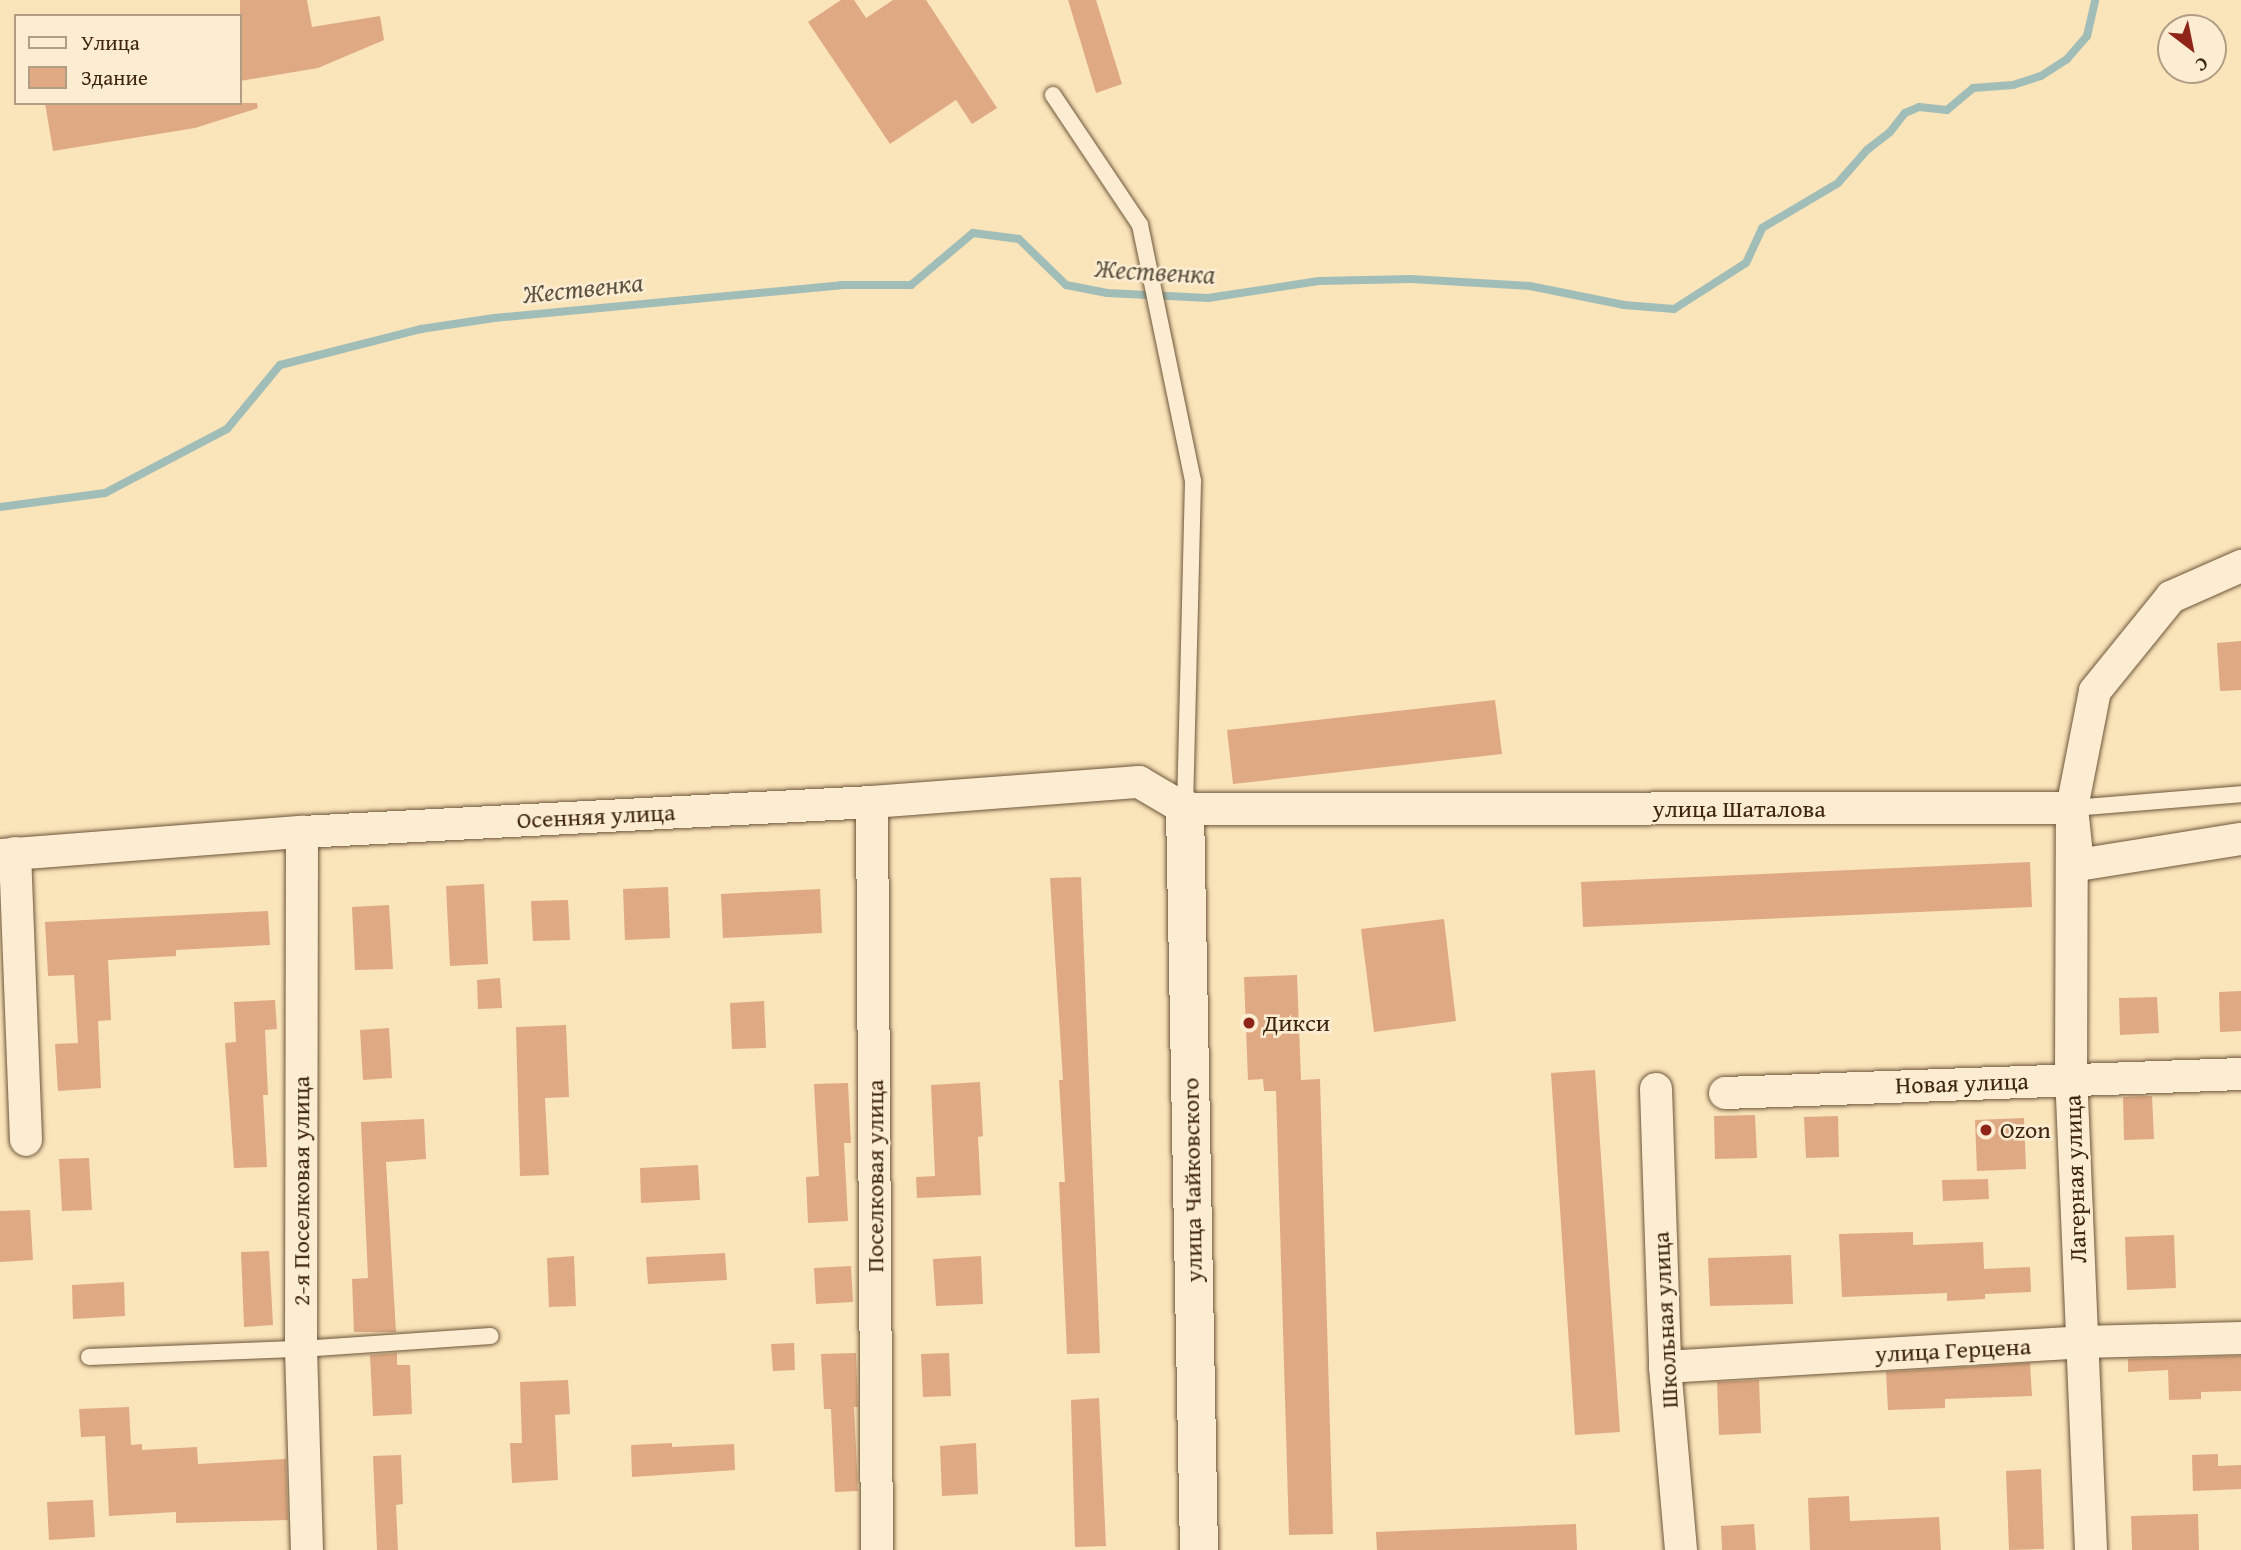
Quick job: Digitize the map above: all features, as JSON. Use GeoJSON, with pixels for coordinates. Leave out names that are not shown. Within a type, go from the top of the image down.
{"type":"FeatureCollection","features":[{"type":"Feature","properties":{"kind":"street"},"geometry":{"type":"LineString","coordinates":[[2241,566],[2171,597],[2095,691],[2072,808],[2078,865],[2241,839]]}},
{"type":"Feature","properties":{"kind":"street","name":"Осенняя улица"},"geometry":{"type":"LineString","coordinates":[[7,854],[302,832],[872,802],[1139,782],[1185,809]]}},
{"type":"Feature","properties":{"kind":"street","name":"Поселковая улица"},"geometry":{"type":"LineString","coordinates":[[872,802],[877,1550]]}},
{"type":"Feature","properties":{"kind":"street","name":"улица Шаталова"},"geometry":{"type":"LineString","coordinates":[[1185,809],[2072,808]]}},
{"type":"Feature","properties":{"kind":"street","name":"Лагерная улица"},"geometry":{"type":"LineString","coordinates":[[2072,808],[2071,1079],[2091,1550]]}},
{"type":"Feature","properties":{"kind":"street","name":"улица Чайковского"},"geometry":{"type":"LineString","coordinates":[[1185,809],[1199,1550]]}},
{"type":"Feature","properties":{"kind":"street","name":"2-я Поселковая улица"},"geometry":{"type":"LineString","coordinates":[[302,832],[301,1349],[307,1550]]}},
{"type":"Feature","properties":{"kind":"street"},"geometry":{"type":"LineString","coordinates":[[7,854],[26,1140]]}},
{"type":"Feature","properties":{"kind":"street","name":"Новая улица"},"geometry":{"type":"LineString","coordinates":[[1726,1093],[2241,1074]]}},
{"type":"Feature","properties":{"kind":"street","name":"Школьная улица"},"geometry":{"type":"LineString","coordinates":[[1656,1089],[1665,1367],[1681,1550]]}},
{"type":"Feature","properties":{"kind":"street","name":"улица Герцена"},"geometry":{"type":"LineString","coordinates":[[1665,1367],[2082,1342],[2241,1338]]}},
{"type":"Feature","properties":{"kind":"lane"},"geometry":{"type":"LineString","coordinates":[[1053,95],[1140,225],[1193,481],[1185,809]]}},
{"type":"Feature","properties":{"kind":"lane"},"geometry":{"type":"LineString","coordinates":[[2072,808],[2241,794]]}},
{"type":"Feature","properties":{"kind":"lane"},"geometry":{"type":"LineString","coordinates":[[89,1357],[301,1349],[491,1336]]}},
{"type":"Feature","properties":{"kind":"building"},"geometry":{"type":"Polygon","coordinates":[[[240,0],[307,0],[312,27],[380,16],[384,40],[318,68],[242,81],[240,0]]]}},
{"type":"Feature","properties":{"kind":"building"},"geometry":{"type":"Polygon","coordinates":[[[841,0],[854,0],[866,18],[893,0],[926,0],[997,108],[972,124],[956,100],[890,144],[808,22],[841,0]]]}},
{"type":"Feature","properties":{"kind":"building"},"geometry":{"type":"Polygon","coordinates":[[[1068,0],[1096,0],[1122,84],[1096,93],[1068,0]]]}},
{"type":"Feature","properties":{"kind":"building"},"geometry":{"type":"Polygon","coordinates":[[[257,103],[258,108],[195,128],[53,151],[45,105],[257,103]]]}},
{"type":"Feature","properties":{"kind":"building"},"geometry":{"type":"Polygon","coordinates":[[[2241,641],[2241,690],[2220,691],[2217,643],[2241,641]]]}},
{"type":"Feature","properties":{"kind":"building"},"geometry":{"type":"Polygon","coordinates":[[[1495,700],[1502,754],[1233,784],[1227,730],[1495,700]]]}},
{"type":"Feature","properties":{"kind":"building"},"geometry":{"type":"Polygon","coordinates":[[[2030,862],[2032,907],[1583,927],[1581,882],[2030,862]]]}},
{"type":"Feature","properties":{"kind":"building"},"geometry":{"type":"Polygon","coordinates":[[[1081,877],[1100,1353],[1067,1354],[1059,1182],[1065,1182],[1059,1080],[1063,1080],[1050,878],[1081,877]]]}},
{"type":"Feature","properties":{"kind":"building"},"geometry":{"type":"Polygon","coordinates":[[[484,884],[488,964],[450,966],[446,886],[484,884]]]}},
{"type":"Feature","properties":{"kind":"building"},"geometry":{"type":"Polygon","coordinates":[[[668,887],[670,938],[625,940],[623,889],[668,887]]]}},
{"type":"Feature","properties":{"kind":"building"},"geometry":{"type":"Polygon","coordinates":[[[820,889],[822,933],[723,938],[721,894],[820,889]]]}},
{"type":"Feature","properties":{"kind":"building"},"geometry":{"type":"Polygon","coordinates":[[[568,900],[570,940],[533,941],[531,901],[568,900]]]}},
{"type":"Feature","properties":{"kind":"building"},"geometry":{"type":"Polygon","coordinates":[[[389,905],[393,969],[355,970],[352,907],[389,905]]]}},
{"type":"Feature","properties":{"kind":"building"},"geometry":{"type":"Polygon","coordinates":[[[268,911],[270,945],[176,950],[176,956],[108,960],[111,1020],[98,1021],[101,1088],[58,1091],[55,1044],[78,1043],[74,975],[48,976],[45,922],[268,911]]]}},
{"type":"Feature","properties":{"kind":"building"},"geometry":{"type":"Polygon","coordinates":[[[1444,919],[1456,1021],[1374,1032],[1361,929],[1444,919]]]}},
{"type":"Feature","properties":{"kind":"building"},"geometry":{"type":"Polygon","coordinates":[[[1297,975],[1301,1080],[1320,1079],[1333,1534],[1289,1535],[1276,1091],[1264,1091],[1263,1079],[1248,1080],[1244,977],[1297,975]]]}},
{"type":"Feature","properties":{"kind":"building"},"geometry":{"type":"Polygon","coordinates":[[[500,978],[502,1008],[478,1009],[477,980],[500,978]]]}},
{"type":"Feature","properties":{"kind":"building"},"geometry":{"type":"Polygon","coordinates":[[[2241,991],[2241,1031],[2220,1032],[2219,992],[2241,991]]]}},
{"type":"Feature","properties":{"kind":"building"},"geometry":{"type":"Polygon","coordinates":[[[2157,997],[2159,1033],[2120,1035],[2119,998],[2157,997]]]}},
{"type":"Feature","properties":{"kind":"building"},"geometry":{"type":"Polygon","coordinates":[[[275,1000],[277,1029],[265,1030],[268,1095],[263,1095],[267,1167],[234,1168],[225,1043],[236,1042],[234,1002],[275,1000]]]}},
{"type":"Feature","properties":{"kind":"building"},"geometry":{"type":"Polygon","coordinates":[[[764,1001],[766,1048],[732,1049],[730,1003],[764,1001]]]}},
{"type":"Feature","properties":{"kind":"building"},"geometry":{"type":"Polygon","coordinates":[[[566,1025],[569,1097],[545,1098],[549,1175],[520,1176],[516,1027],[566,1025]]]}},
{"type":"Feature","properties":{"kind":"building"},"geometry":{"type":"Polygon","coordinates":[[[389,1028],[392,1078],[363,1080],[360,1030],[389,1028]]]}},
{"type":"Feature","properties":{"kind":"building"},"geometry":{"type":"Polygon","coordinates":[[[1595,1070],[1620,1432],[1575,1435],[1551,1073],[1595,1070]]]}},
{"type":"Feature","properties":{"kind":"building"},"geometry":{"type":"Polygon","coordinates":[[[980,1082],[983,1136],[978,1137],[981,1195],[917,1198],[916,1177],[935,1176],[931,1085],[980,1082]]]}},
{"type":"Feature","properties":{"kind":"building"},"geometry":{"type":"Polygon","coordinates":[[[848,1083],[851,1143],[844,1143],[848,1221],[808,1223],[806,1177],[819,1176],[814,1084],[848,1083]]]}},
{"type":"Feature","properties":{"kind":"building"},"geometry":{"type":"Polygon","coordinates":[[[2152,1096],[2154,1139],[2124,1140],[2123,1097],[2152,1096]]]}},
{"type":"Feature","properties":{"kind":"building"},"geometry":{"type":"Polygon","coordinates":[[[1755,1115],[1757,1158],[1715,1159],[1714,1116],[1755,1115]]]}},
{"type":"Feature","properties":{"kind":"building"},"geometry":{"type":"Polygon","coordinates":[[[1838,1116],[1839,1157],[1806,1158],[1804,1117],[1838,1116]]]}},
{"type":"Feature","properties":{"kind":"building"},"geometry":{"type":"Polygon","coordinates":[[[2024,1118],[2026,1169],[1977,1171],[1975,1120],[2024,1118]]]}},
{"type":"Feature","properties":{"kind":"building"},"geometry":{"type":"Polygon","coordinates":[[[424,1119],[426,1159],[386,1162],[396,1332],[354,1332],[352,1279],[368,1278],[361,1122],[424,1119]]]}},
{"type":"Feature","properties":{"kind":"building"},"geometry":{"type":"Polygon","coordinates":[[[89,1158],[92,1210],[62,1211],[59,1159],[89,1158]]]}},
{"type":"Feature","properties":{"kind":"building"},"geometry":{"type":"Polygon","coordinates":[[[698,1165],[700,1200],[641,1203],[640,1168],[698,1165]]]}},
{"type":"Feature","properties":{"kind":"building"},"geometry":{"type":"Polygon","coordinates":[[[1988,1179],[1989,1199],[1943,1201],[1942,1180],[1988,1179]]]}},
{"type":"Feature","properties":{"kind":"building"},"geometry":{"type":"Polygon","coordinates":[[[30,1210],[33,1260],[0,1262],[0,1211],[30,1210]]]}},
{"type":"Feature","properties":{"kind":"building"},"geometry":{"type":"Polygon","coordinates":[[[1913,1232],[1913,1245],[1983,1242],[1984,1269],[2030,1267],[2031,1292],[1985,1294],[1985,1299],[1947,1301],[1947,1293],[1842,1297],[1839,1234],[1913,1232]]]}},
{"type":"Feature","properties":{"kind":"building"},"geometry":{"type":"Polygon","coordinates":[[[2174,1235],[2176,1288],[2127,1290],[2125,1237],[2174,1235]]]}},
{"type":"Feature","properties":{"kind":"building"},"geometry":{"type":"Polygon","coordinates":[[[269,1251],[273,1325],[244,1327],[241,1252],[269,1251]]]}},
{"type":"Feature","properties":{"kind":"building"},"geometry":{"type":"Polygon","coordinates":[[[725,1253],[727,1280],[648,1284],[646,1257],[725,1253]]]}},
{"type":"Feature","properties":{"kind":"building"},"geometry":{"type":"Polygon","coordinates":[[[1791,1255],[1793,1304],[1710,1306],[1708,1258],[1791,1255]]]}},
{"type":"Feature","properties":{"kind":"building"},"geometry":{"type":"Polygon","coordinates":[[[574,1256],[576,1306],[549,1307],[547,1258],[574,1256]]]}},
{"type":"Feature","properties":{"kind":"building"},"geometry":{"type":"Polygon","coordinates":[[[981,1256],[983,1304],[936,1306],[933,1259],[981,1256]]]}},
{"type":"Feature","properties":{"kind":"building"},"geometry":{"type":"Polygon","coordinates":[[[851,1266],[853,1302],[816,1304],[814,1268],[851,1266]]]}},
{"type":"Feature","properties":{"kind":"building"},"geometry":{"type":"Polygon","coordinates":[[[124,1282],[125,1316],[73,1319],[72,1285],[124,1282]]]}},
{"type":"Feature","properties":{"kind":"building"},"geometry":{"type":"Polygon","coordinates":[[[794,1343],[795,1370],[773,1371],[771,1344],[794,1343]]]}},
{"type":"Feature","properties":{"kind":"building"},"geometry":{"type":"Polygon","coordinates":[[[397,1353],[397,1365],[410,1365],[412,1414],[373,1416],[370,1355],[397,1353]]]}},
{"type":"Feature","properties":{"kind":"building"},"geometry":{"type":"Polygon","coordinates":[[[856,1353],[858,1407],[854,1407],[858,1491],[835,1492],[831,1409],[824,1409],[821,1354],[856,1353]]]}},
{"type":"Feature","properties":{"kind":"building"},"geometry":{"type":"Polygon","coordinates":[[[949,1353],[951,1396],[923,1397],[921,1354],[949,1353]]]}},
{"type":"Feature","properties":{"kind":"building"},"geometry":{"type":"Polygon","coordinates":[[[2241,1356],[2241,1391],[2201,1392],[2201,1399],[2169,1400],[2168,1370],[2128,1372],[2128,1359],[2241,1356]]]}},
{"type":"Feature","properties":{"kind":"building"},"geometry":{"type":"Polygon","coordinates":[[[2030,1363],[2032,1396],[1945,1399],[1945,1408],[1888,1410],[1886,1372],[2030,1363]]]}},
{"type":"Feature","properties":{"kind":"building"},"geometry":{"type":"Polygon","coordinates":[[[568,1380],[570,1414],[555,1415],[558,1480],[512,1483],[510,1443],[522,1443],[520,1382],[568,1380]]]}},
{"type":"Feature","properties":{"kind":"building"},"geometry":{"type":"Polygon","coordinates":[[[1759,1380],[1761,1433],[1719,1435],[1717,1382],[1759,1380]]]}},
{"type":"Feature","properties":{"kind":"building"},"geometry":{"type":"Polygon","coordinates":[[[1099,1398],[1106,1546],[1075,1547],[1071,1400],[1099,1398]]]}},
{"type":"Feature","properties":{"kind":"building"},"geometry":{"type":"Polygon","coordinates":[[[129,1407],[131,1445],[142,1444],[142,1450],[197,1447],[198,1464],[286,1459],[288,1520],[176,1523],[176,1512],[109,1516],[105,1436],[81,1437],[79,1409],[129,1407]]]}},
{"type":"Feature","properties":{"kind":"building"},"geometry":{"type":"Polygon","coordinates":[[[672,1443],[672,1447],[734,1444],[735,1470],[632,1477],[631,1445],[672,1443]]]}},
{"type":"Feature","properties":{"kind":"building"},"geometry":{"type":"Polygon","coordinates":[[[976,1443],[978,1494],[942,1496],[940,1446],[976,1443]]]}},
{"type":"Feature","properties":{"kind":"building"},"geometry":{"type":"Polygon","coordinates":[[[2218,1454],[2218,1466],[2241,1465],[2241,1489],[2193,1491],[2192,1455],[2218,1454]]]}},
{"type":"Feature","properties":{"kind":"building"},"geometry":{"type":"Polygon","coordinates":[[[401,1455],[403,1504],[396,1505],[398,1550],[377,1550],[373,1456],[401,1455]]]}},
{"type":"Feature","properties":{"kind":"building"},"geometry":{"type":"Polygon","coordinates":[[[2041,1469],[2044,1549],[2009,1550],[2006,1471],[2041,1469]]]}},
{"type":"Feature","properties":{"kind":"building"},"geometry":{"type":"Polygon","coordinates":[[[1849,1496],[1850,1521],[1939,1517],[1941,1550],[1810,1550],[1808,1498],[1849,1496]]]}},
{"type":"Feature","properties":{"kind":"building"},"geometry":{"type":"Polygon","coordinates":[[[93,1500],[95,1537],[49,1540],[47,1502],[93,1500]]]}},
{"type":"Feature","properties":{"kind":"building"},"geometry":{"type":"Polygon","coordinates":[[[2198,1514],[2199,1550],[2132,1550],[2131,1516],[2198,1514]]]}},
{"type":"Feature","properties":{"kind":"building"},"geometry":{"type":"Polygon","coordinates":[[[1576,1524],[1577,1550],[1377,1550],[1376,1532],[1576,1524]]]}},
{"type":"Feature","properties":{"kind":"building"},"geometry":{"type":"Polygon","coordinates":[[[1754,1524],[1756,1550],[1722,1550],[1721,1526],[1754,1524]]]}},
{"type":"Feature","properties":{"kind":"waterway","name":"Жественка"},"geometry":{"type":"LineString","coordinates":[[0,507],[105,493],[227,429],[280,365],[421,329],[494,318],[841,285],[911,285],[973,233],[1019,239],[1066,285],[1107,293],[1208,298],[1319,281],[1411,279],[1530,286],[1624,305],[1674,309],[1746,263],[1762,228],[1838,183],[1867,150],[1890,132],[1905,113],[1919,107],[1947,110],[1973,88],[2013,85],[2041,76],[2067,59],[2087,36],[2095,0]]}},
{"type":"Feature","properties":{"kind":"place","name":"Дикси"},"geometry":{"type":"Point","coordinates":[1249,1023]}},
{"type":"Feature","properties":{"kind":"place","name":"Ozon"},"geometry":{"type":"Point","coordinates":[1986,1130]}}]}
